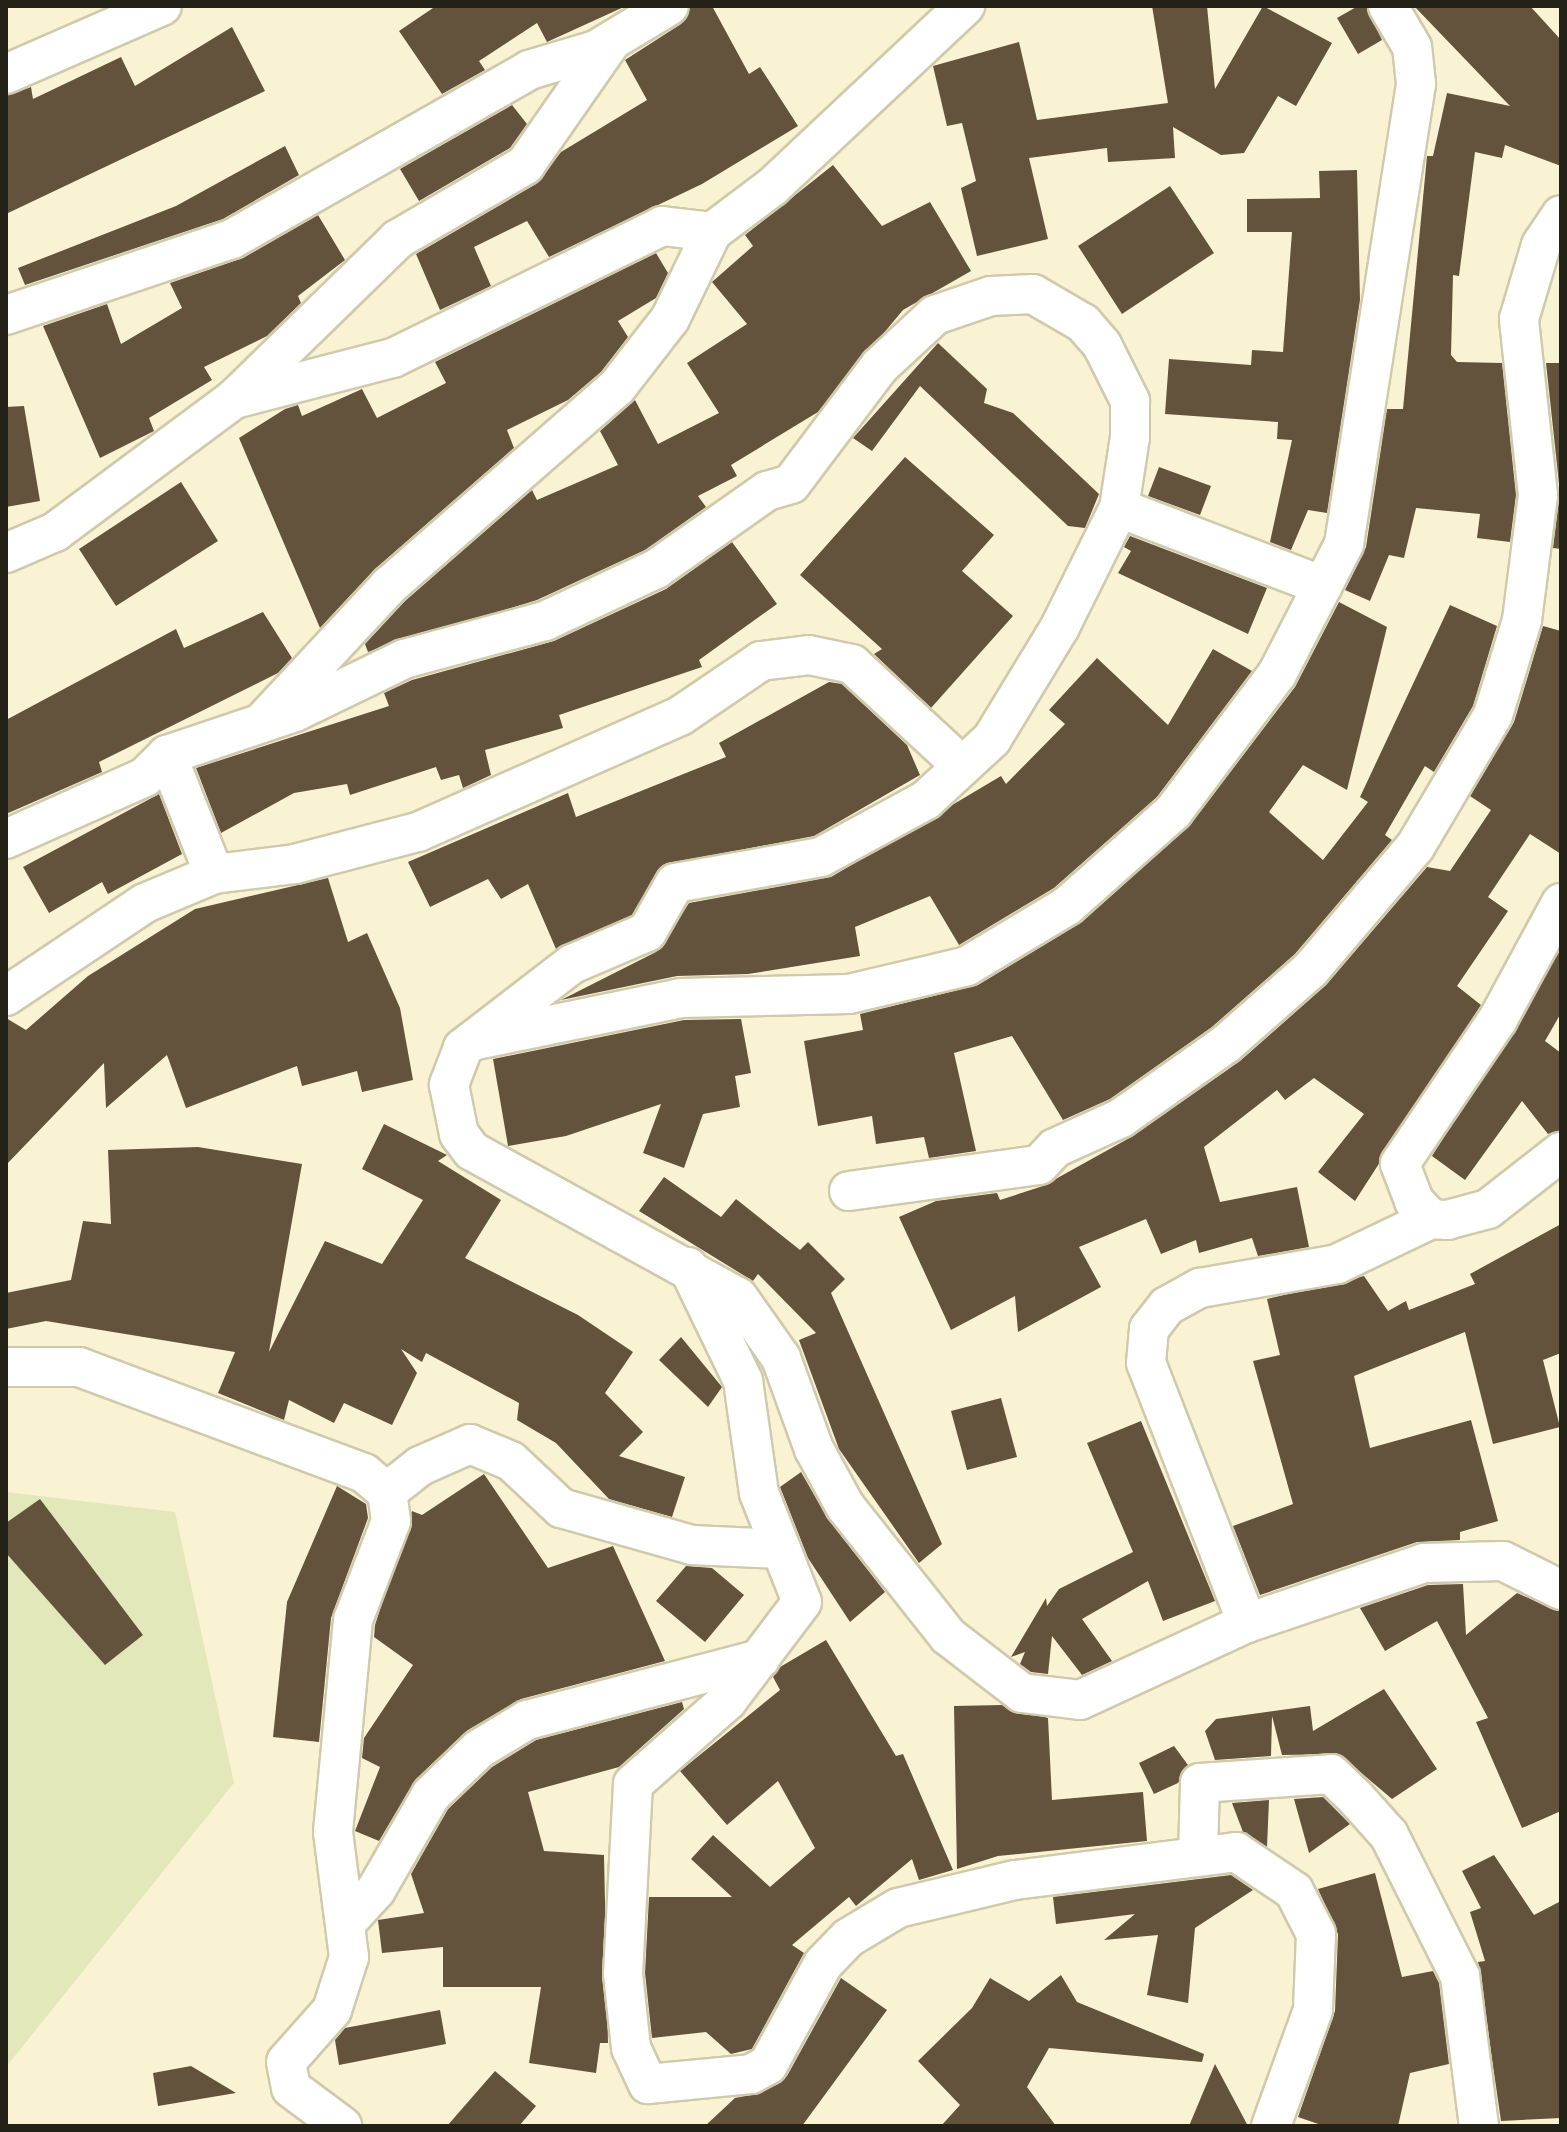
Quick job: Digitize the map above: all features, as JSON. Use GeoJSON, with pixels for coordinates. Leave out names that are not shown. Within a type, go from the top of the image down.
{"type":"FeatureCollection","features":[{"type":"Feature","properties":{"kind":"street"},"geometry":{"type":"LineString","coordinates":[[6,74],[162,6]]}},
{"type":"Feature","properties":{"kind":"street"},"geometry":{"type":"LineString","coordinates":[[6,315],[209,250],[529,70],[610,43],[669,6]]}},
{"type":"Feature","properties":{"kind":"street"},"geometry":{"type":"LineString","coordinates":[[261,724],[390,585],[617,387],[670,319],[712,232],[772,187],[965,6]]}},
{"type":"Feature","properties":{"kind":"street"},"geometry":{"type":"LineString","coordinates":[[470,1041],[681,998],[849,994],[995,956],[1101,880],[1173,812],[1277,674],[1344,544],[1369,413],[1389,230],[1416,84],[1412,47],[1388,6]]}},
{"type":"Feature","properties":{"kind":"street"},"geometry":{"type":"LineString","coordinates":[[6,553],[55,532],[234,399],[398,239],[488,193],[525,165],[610,43]]}},
{"type":"Feature","properties":{"kind":"street"},"geometry":{"type":"LineString","coordinates":[[849,1191],[1039,1165],[1055,1148],[1114,1123],[1226,1044],[1311,969],[1415,847],[1493,715],[1522,620],[1538,495],[1519,319],[1541,245],[1561,215]]}},
{"type":"Feature","properties":{"kind":"street"},"geometry":{"type":"LineString","coordinates":[[234,399],[393,358],[662,226],[712,232]]}},
{"type":"Feature","properties":{"kind":"street"},"geometry":{"type":"LineString","coordinates":[[6,839],[145,777],[167,755],[261,724],[404,659],[545,621],[703,541],[767,491],[791,484],[914,331],[958,305],[991,296],[1033,294],[1083,323],[1120,373],[1130,401],[1130,437],[1119,508],[1026,685],[992,739],[912,809],[821,857],[675,883],[647,932],[572,964],[470,1041],[449,1085],[459,1134],[472,1151],[686,1265],[738,1297],[759,1323],[845,1506],[948,1636],[999,1679],[1043,1701],[1080,1700],[1247,1623],[1387,1573],[1471,1557],[1526,1568],[1561,1590]]}},
{"type":"Feature","properties":{"kind":"street"},"geometry":{"type":"LineString","coordinates":[[1119,508],[1323,586]]}},
{"type":"Feature","properties":{"kind":"street"},"geometry":{"type":"LineString","coordinates":[[6,996],[145,903],[214,874],[295,864],[418,832],[680,716],[761,661],[809,655],[852,664],[962,766]]}},
{"type":"Feature","properties":{"kind":"street"},"geometry":{"type":"LineString","coordinates":[[167,755],[214,874]]}},
{"type":"Feature","properties":{"kind":"street"},"geometry":{"type":"LineString","coordinates":[[1431,1219],[1405,1185],[1405,1148],[1498,1019],[1561,903]]}},
{"type":"Feature","properties":{"kind":"street"},"geometry":{"type":"LineString","coordinates":[[1247,1623],[1146,1363],[1149,1329],[1167,1306],[1200,1288],[1337,1264],[1431,1219],[1488,1209],[1561,1152]]}},
{"type":"Feature","properties":{"kind":"street"},"geometry":{"type":"LineString","coordinates":[[686,1265],[743,1381],[752,1468],[802,1602],[727,1701],[643,1769],[627,1804],[623,1974],[631,2048],[648,2084],[751,2074],[768,2065],[823,1964],[848,1938],[898,1908],[1015,1880],[1198,1855],[1255,1858],[1294,1891],[1316,1934],[1313,2010],[1271,2126]]}},
{"type":"Feature","properties":{"kind":"street"},"geometry":{"type":"LineString","coordinates":[[6,1367],[79,1367],[364,1473],[387,1492],[391,1521],[358,1597],[349,1647],[333,1832],[349,1957],[332,2010],[286,2062],[291,2088],[342,2126]]}},
{"type":"Feature","properties":{"kind":"street"},"geometry":{"type":"LineString","coordinates":[[387,1492],[420,1466],[470,1444],[511,1461],[561,1508],[692,1545],[781,1549]]}},
{"type":"Feature","properties":{"kind":"street"},"geometry":{"type":"LineString","coordinates":[[346,1923],[376,1890],[431,1795],[479,1749],[527,1720],[760,1659]]}},
{"type":"Feature","properties":{"kind":"street"},"geometry":{"type":"LineString","coordinates":[[1198,1855],[1200,1783],[1331,1774],[1355,1797],[1389,1835],[1460,1976],[1479,2126]]}},
{"type":"Feature","properties":{"kind":"green space"},"geometry":{"type":"Polygon","coordinates":[[[6,1492],[175,1512],[234,1783],[6,2067],[6,1492]]]}},
{"type":"Feature","properties":{"kind":"building"},"geometry":{"type":"Polygon","coordinates":[[[436,6],[626,6],[547,42],[537,23],[479,61],[485,70],[442,94],[399,31],[436,6]]]}},
{"type":"Feature","properties":{"kind":"building"},"geometry":{"type":"Polygon","coordinates":[[[691,6],[712,6],[749,74],[760,67],[798,126],[702,184],[549,257],[527,221],[474,247],[491,286],[440,310],[416,254],[536,184],[561,152],[647,100],[625,60],[681,24],[691,6]]]}},
{"type":"Feature","properties":{"kind":"building"},"geometry":{"type":"Polygon","coordinates":[[[1152,6],[1207,6],[1215,89],[1263,6],[1332,43],[1296,106],[1278,96],[1244,153],[1221,155],[1173,127],[1175,158],[1108,162],[1107,148],[1029,158],[1048,239],[977,256],[961,188],[976,181],[962,123],[947,126],[933,66],[1019,42],[1037,120],[1168,103],[1152,6]]]}},
{"type":"Feature","properties":{"kind":"building"},"geometry":{"type":"Polygon","coordinates":[[[1358,6],[1366,6],[1382,40],[1358,54],[1337,18],[1358,6]]]}},
{"type":"Feature","properties":{"kind":"building"},"geometry":{"type":"Polygon","coordinates":[[[1414,6],[1530,6],[1561,40],[1561,166],[1505,145],[1502,158],[1475,152],[1459,276],[1453,275],[1451,355],[1457,362],[1502,363],[1516,495],[1510,542],[1477,538],[1480,514],[1416,508],[1404,558],[1389,555],[1370,601],[1345,590],[1366,547],[1387,409],[1403,409],[1427,156],[1433,156],[1447,93],[1510,106],[1414,6]]]}},
{"type":"Feature","properties":{"kind":"building"},"geometry":{"type":"Polygon","coordinates":[[[232,27],[265,91],[6,214],[6,96],[31,87],[33,99],[121,57],[135,86],[232,27]]]}},
{"type":"Feature","properties":{"kind":"building"},"geometry":{"type":"Polygon","coordinates":[[[512,105],[527,124],[510,148],[419,201],[400,169],[512,105]]]}},
{"type":"Feature","properties":{"kind":"building"},"geometry":{"type":"Polygon","coordinates":[[[285,146],[299,175],[223,219],[25,285],[18,268],[176,206],[285,146]]]}},
{"type":"Feature","properties":{"kind":"building"},"geometry":{"type":"Polygon","coordinates":[[[833,165],[882,226],[930,202],[971,271],[903,310],[818,412],[731,465],[737,476],[698,496],[706,507],[645,550],[537,600],[368,652],[365,644],[405,601],[532,490],[537,500],[618,465],[600,431],[635,400],[658,444],[719,413],[687,363],[747,324],[712,282],[753,246],[745,235],[833,165]]]}},
{"type":"Feature","properties":{"kind":"building"},"geometry":{"type":"Polygon","coordinates":[[[1357,170],[1360,300],[1327,513],[1308,510],[1291,550],[1270,542],[1292,440],[1277,439],[1278,422],[1165,414],[1169,359],[1251,365],[1252,350],[1283,352],[1292,232],[1247,232],[1247,199],[1320,198],[1319,171],[1357,170]]]}},
{"type":"Feature","properties":{"kind":"building"},"geometry":{"type":"Polygon","coordinates":[[[1170,186],[1214,253],[1122,314],[1078,246],[1170,186]]]}},
{"type":"Feature","properties":{"kind":"building"},"geometry":{"type":"Polygon","coordinates":[[[318,215],[345,260],[298,296],[301,303],[267,336],[204,367],[212,380],[149,418],[154,431],[100,458],[43,326],[107,304],[121,344],[182,308],[170,283],[243,258],[318,215]]]}},
{"type":"Feature","properties":{"kind":"building"},"geometry":{"type":"Polygon","coordinates":[[[656,253],[668,273],[656,298],[618,321],[628,337],[601,372],[568,400],[507,430],[514,448],[375,569],[320,628],[239,438],[285,409],[298,405],[302,416],[362,389],[377,418],[446,383],[435,362],[656,253]]]}},
{"type":"Feature","properties":{"kind":"building"},"geometry":{"type":"Polygon","coordinates":[[[938,343],[987,389],[984,403],[1013,413],[1099,494],[1085,528],[1068,526],[920,386],[872,451],[853,438],[938,343]]]}},
{"type":"Feature","properties":{"kind":"building"},"geometry":{"type":"Polygon","coordinates":[[[1546,363],[1561,363],[1561,549],[1553,548],[1560,493],[1546,363]]]}},
{"type":"Feature","properties":{"kind":"building"},"geometry":{"type":"Polygon","coordinates":[[[24,406],[40,501],[6,507],[6,407],[24,406]]]}},
{"type":"Feature","properties":{"kind":"building"},"geometry":{"type":"Polygon","coordinates":[[[905,457],[994,535],[962,571],[1013,616],[931,708],[874,654],[882,649],[800,575],[905,457]]]}},
{"type":"Feature","properties":{"kind":"building"},"geometry":{"type":"Polygon","coordinates":[[[1159,467],[1211,486],[1200,515],[1148,496],[1159,467]]]}},
{"type":"Feature","properties":{"kind":"building"},"geometry":{"type":"Polygon","coordinates":[[[181,482],[218,541],[116,606],[79,549],[181,482]]]}},
{"type":"Feature","properties":{"kind":"building"},"geometry":{"type":"Polygon","coordinates":[[[1130,536],[1267,588],[1248,634],[1118,573],[1131,551],[1124,547],[1130,536]]]}},
{"type":"Feature","properties":{"kind":"building"},"geometry":{"type":"Polygon","coordinates":[[[732,542],[777,604],[699,660],[702,667],[559,715],[563,728],[485,750],[491,775],[463,788],[459,775],[441,780],[436,767],[350,795],[347,784],[294,793],[221,833],[196,768],[389,706],[384,693],[412,680],[554,641],[666,589],[732,542]]]}},
{"type":"Feature","properties":{"kind":"building"},"geometry":{"type":"Polygon","coordinates":[[[1339,602],[1387,627],[1347,790],[1303,765],[1269,812],[1323,860],[1368,802],[1360,797],[1450,605],[1497,626],[1473,706],[1434,772],[1425,766],[1385,835],[1392,840],[1295,954],[1212,1027],[1110,1099],[1063,1120],[1012,1036],[954,1053],[976,1151],[929,1158],[924,1137],[876,1144],[872,1116],[818,1126],[804,1041],[863,1030],[860,1014],[978,985],[1082,922],[1190,825],[1295,687],[1339,602]]]}},
{"type":"Feature","properties":{"kind":"building"},"geometry":{"type":"Polygon","coordinates":[[[263,612],[292,658],[278,673],[99,762],[102,772],[6,814],[6,720],[176,629],[184,648],[263,612]]]}},
{"type":"Feature","properties":{"kind":"building"},"geometry":{"type":"Polygon","coordinates":[[[1543,626],[1561,631],[1561,854],[1530,834],[1488,897],[1508,911],[1457,986],[1481,1005],[1355,1201],[1318,1172],[1364,1114],[1314,1078],[1285,1100],[1277,1090],[1204,1147],[1220,1202],[1297,1187],[1309,1247],[1258,1256],[1252,1238],[1199,1253],[1196,1240],[1161,1254],[1146,1219],[1079,1247],[1101,1287],[1018,1332],[1015,1296],[951,1330],[899,1217],[936,1201],[997,1193],[1000,1200],[1043,1186],[1133,1136],[1240,1061],[1326,985],[1427,867],[1450,871],[1491,810],[1470,796],[1514,722],[1543,626]]]}},
{"type":"Feature","properties":{"kind":"building"},"geometry":{"type":"Polygon","coordinates":[[[1213,649],[1252,671],[1157,797],[1054,888],[959,945],[930,896],[855,927],[860,956],[748,974],[677,976],[561,1000],[656,952],[689,903],[831,877],[1001,776],[1006,784],[1065,724],[1049,710],[1097,658],[1168,725],[1213,649]]]}},
{"type":"Feature","properties":{"kind":"building"},"geometry":{"type":"Polygon","coordinates":[[[829,682],[842,684],[907,745],[920,775],[814,836],[663,865],[632,915],[556,949],[528,884],[501,899],[488,879],[430,907],[408,862],[568,793],[576,817],[726,757],[719,743],[829,682]]]}},
{"type":"Feature","properties":{"kind":"building"},"geometry":{"type":"Polygon","coordinates":[[[159,794],[182,854],[108,894],[102,882],[49,913],[23,867],[159,794]]]}},
{"type":"Feature","properties":{"kind":"building"},"geometry":{"type":"Polygon","coordinates":[[[328,878],[348,942],[367,933],[400,1008],[413,1080],[362,1092],[357,1071],[302,1086],[297,1066],[186,1108],[167,1055],[106,1108],[104,1063],[6,1165],[6,1018],[26,1030],[88,976],[195,909],[328,878]]]}},
{"type":"Feature","properties":{"kind":"building"},"geometry":{"type":"Polygon","coordinates":[[[1561,949],[1561,1013],[1545,1041],[1561,1053],[1561,1130],[1548,1134],[1522,1101],[1465,1180],[1432,1156],[1561,949]]]}},
{"type":"Feature","properties":{"kind":"building"},"geometry":{"type":"Polygon","coordinates":[[[741,1019],[751,1073],[735,1076],[740,1107],[703,1114],[684,1168],[643,1153],[661,1104],[566,1136],[508,1146],[493,1059],[684,1020],[741,1019]]]}},
{"type":"Feature","properties":{"kind":"building"},"geometry":{"type":"Polygon","coordinates":[[[384,1124],[447,1155],[438,1161],[501,1200],[465,1258],[578,1315],[633,1352],[605,1393],[643,1432],[619,1456],[685,1477],[672,1517],[609,1499],[556,1443],[517,1420],[519,1403],[426,1353],[422,1362],[401,1349],[417,1373],[392,1425],[344,1403],[334,1423],[289,1400],[284,1420],[218,1393],[235,1352],[46,1321],[6,1329],[6,1293],[71,1280],[83,1221],[111,1224],[108,1150],[198,1147],[302,1164],[269,1352],[325,1241],[382,1264],[423,1200],[362,1169],[384,1124]]]}},
{"type":"Feature","properties":{"kind":"building"},"geometry":{"type":"Polygon","coordinates":[[[664,1177],[721,1217],[736,1199],[800,1250],[808,1242],[845,1279],[831,1293],[942,1544],[919,1563],[839,1449],[799,1340],[816,1333],[758,1274],[753,1281],[639,1211],[664,1177]]]}},
{"type":"Feature","properties":{"kind":"building"},"geometry":{"type":"Polygon","coordinates":[[[1561,1224],[1561,1353],[1543,1360],[1560,1427],[1493,1444],[1465,1332],[1354,1376],[1370,1448],[1471,1420],[1498,1521],[1460,1532],[1460,1540],[1417,1542],[1260,1595],[1233,1526],[1293,1504],[1253,1361],[1280,1355],[1267,1299],[1364,1276],[1388,1311],[1406,1301],[1409,1310],[1475,1284],[1470,1274],[1561,1224]]]}},
{"type":"Feature","properties":{"kind":"building"},"geometry":{"type":"Polygon","coordinates":[[[681,1337],[722,1387],[708,1407],[659,1360],[681,1337]]]}},
{"type":"Feature","properties":{"kind":"building"},"geometry":{"type":"Polygon","coordinates":[[[1001,1398],[1017,1457],[967,1470],[951,1411],[1001,1398]]]}},
{"type":"Feature","properties":{"kind":"building"},"geometry":{"type":"Polygon","coordinates":[[[1141,1421],[1215,1601],[1163,1621],[1148,1581],[1082,1619],[1112,1661],[1082,1675],[1052,1636],[1048,1674],[1031,1672],[1020,1664],[1025,1652],[1011,1657],[1046,1598],[1047,1606],[1059,1589],[1133,1552],[1087,1443],[1141,1421]]]}},
{"type":"Feature","properties":{"kind":"building"},"geometry":{"type":"Polygon","coordinates":[[[801,1472],[828,1519],[885,1592],[850,1622],[808,1558],[780,1487],[801,1472]]]}},
{"type":"Feature","properties":{"kind":"building"},"geometry":{"type":"Polygon","coordinates":[[[484,1474],[548,1568],[613,1546],[665,1661],[521,1699],[468,1730],[416,1779],[379,1841],[355,1831],[380,1767],[362,1758],[364,1738],[413,1665],[374,1637],[375,1625],[412,1511],[422,1515],[484,1474]]]}},
{"type":"Feature","properties":{"kind":"building"},"geometry":{"type":"Polygon","coordinates":[[[337,1486],[366,1504],[368,1518],[331,1618],[319,1742],[273,1737],[287,1602],[337,1486]]]}},
{"type":"Feature","properties":{"kind":"building"},"geometry":{"type":"Polygon","coordinates":[[[40,1499],[143,1635],[105,1665],[6,1553],[6,1523],[40,1499]]]}},
{"type":"Feature","properties":{"kind":"building"},"geometry":{"type":"Polygon","coordinates":[[[686,1566],[712,1568],[744,1595],[705,1642],[656,1601],[686,1566]]]}},
{"type":"Feature","properties":{"kind":"building"},"geometry":{"type":"Polygon","coordinates":[[[1463,1584],[1466,1635],[1517,1593],[1561,1612],[1561,1811],[1522,1828],[1476,1722],[1488,1718],[1437,1621],[1385,1651],[1360,1608],[1428,1585],[1463,1584]]]}},
{"type":"Feature","properties":{"kind":"building"},"geometry":{"type":"Polygon","coordinates":[[[826,1640],[896,1756],[903,1754],[953,1870],[919,1880],[912,1859],[856,1906],[849,1897],[792,1945],[804,1953],[752,2049],[731,2054],[706,2032],[652,2038],[645,1973],[649,1897],[732,1897],[691,1859],[713,1835],[770,1887],[815,1848],[778,1781],[727,1825],[680,1771],[780,1690],[773,1677],[780,1667],[826,1640]]]}},
{"type":"Feature","properties":{"kind":"building"},"geometry":{"type":"Polygon","coordinates":[[[1384,1689],[1437,1769],[1392,1799],[1339,1754],[1282,1755],[1272,1716],[1271,1756],[1215,1760],[1205,1731],[1216,1719],[1310,1706],[1313,1731],[1384,1689]]]}},
{"type":"Feature","properties":{"kind":"building"},"geometry":{"type":"Polygon","coordinates":[[[682,1702],[684,1709],[619,1767],[528,1792],[544,1851],[604,1855],[608,2043],[600,2043],[596,2073],[529,2063],[541,1987],[443,1987],[443,1947],[382,1953],[378,1920],[424,1913],[411,1874],[448,1809],[492,1767],[536,1740],[682,1702]]]}},
{"type":"Feature","properties":{"kind":"building"},"geometry":{"type":"Polygon","coordinates":[[[1002,1705],[1048,1718],[1052,1800],[1143,1792],[1147,1841],[998,1856],[957,1869],[954,1706],[1002,1705]]]}},
{"type":"Feature","properties":{"kind":"building"},"geometry":{"type":"Polygon","coordinates":[[[1174,1746],[1188,1765],[1178,1783],[1154,1794],[1139,1763],[1174,1746]]]}},
{"type":"Feature","properties":{"kind":"building"},"geometry":{"type":"Polygon","coordinates":[[[1323,1797],[1350,1824],[1309,1853],[1294,1799],[1323,1797]]]}},
{"type":"Feature","properties":{"kind":"building"},"geometry":{"type":"Polygon","coordinates":[[[1269,1800],[1267,1847],[1243,1832],[1232,1803],[1269,1800]]]}},
{"type":"Feature","properties":{"kind":"building"},"geometry":{"type":"Polygon","coordinates":[[[1494,1855],[1534,1915],[1561,1901],[1561,2118],[1501,2121],[1478,1962],[1485,1961],[1470,1912],[1481,1908],[1462,1871],[1494,1855]]]}},
{"type":"Feature","properties":{"kind":"building"},"geometry":{"type":"Polygon","coordinates":[[[1375,1873],[1402,1977],[1433,1971],[1439,1983],[1449,2064],[1410,2073],[1398,2126],[1324,2126],[1298,2117],[1335,2011],[1338,1934],[1318,1889],[1375,1873]]]}},
{"type":"Feature","properties":{"kind":"building"},"geometry":{"type":"Polygon","coordinates":[[[1231,1875],[1253,1890],[1195,1928],[1188,2003],[1147,1995],[1158,1935],[1104,1940],[1135,1914],[1056,1924],[1053,1897],[1231,1875]]]}},
{"type":"Feature","properties":{"kind":"building"},"geometry":{"type":"Polygon","coordinates":[[[1061,1975],[1077,2002],[1204,2054],[1202,2062],[1049,2048],[1027,2087],[1056,2126],[941,2126],[960,2105],[918,2061],[972,2008],[990,1978],[1029,2001],[1061,1975]]]}},
{"type":"Feature","properties":{"kind":"building"},"geometry":{"type":"Polygon","coordinates":[[[841,1978],[887,2010],[802,2126],[705,2126],[735,2098],[761,2093],[787,2076],[841,1978]]]}},
{"type":"Feature","properties":{"kind":"building"},"geometry":{"type":"Polygon","coordinates":[[[440,2010],[446,2044],[339,2065],[335,2040],[345,2028],[440,2010]]]}},
{"type":"Feature","properties":{"kind":"building"},"geometry":{"type":"Polygon","coordinates":[[[1215,2064],[1248,2126],[1189,2126],[1215,2064]]]}},
{"type":"Feature","properties":{"kind":"building"},"geometry":{"type":"Polygon","coordinates":[[[191,2066],[236,2093],[158,2106],[153,2073],[191,2066]]]}},
{"type":"Feature","properties":{"kind":"building"},"geometry":{"type":"Polygon","coordinates":[[[495,2071],[536,2106],[519,2126],[447,2126],[495,2071]]]}}]}
